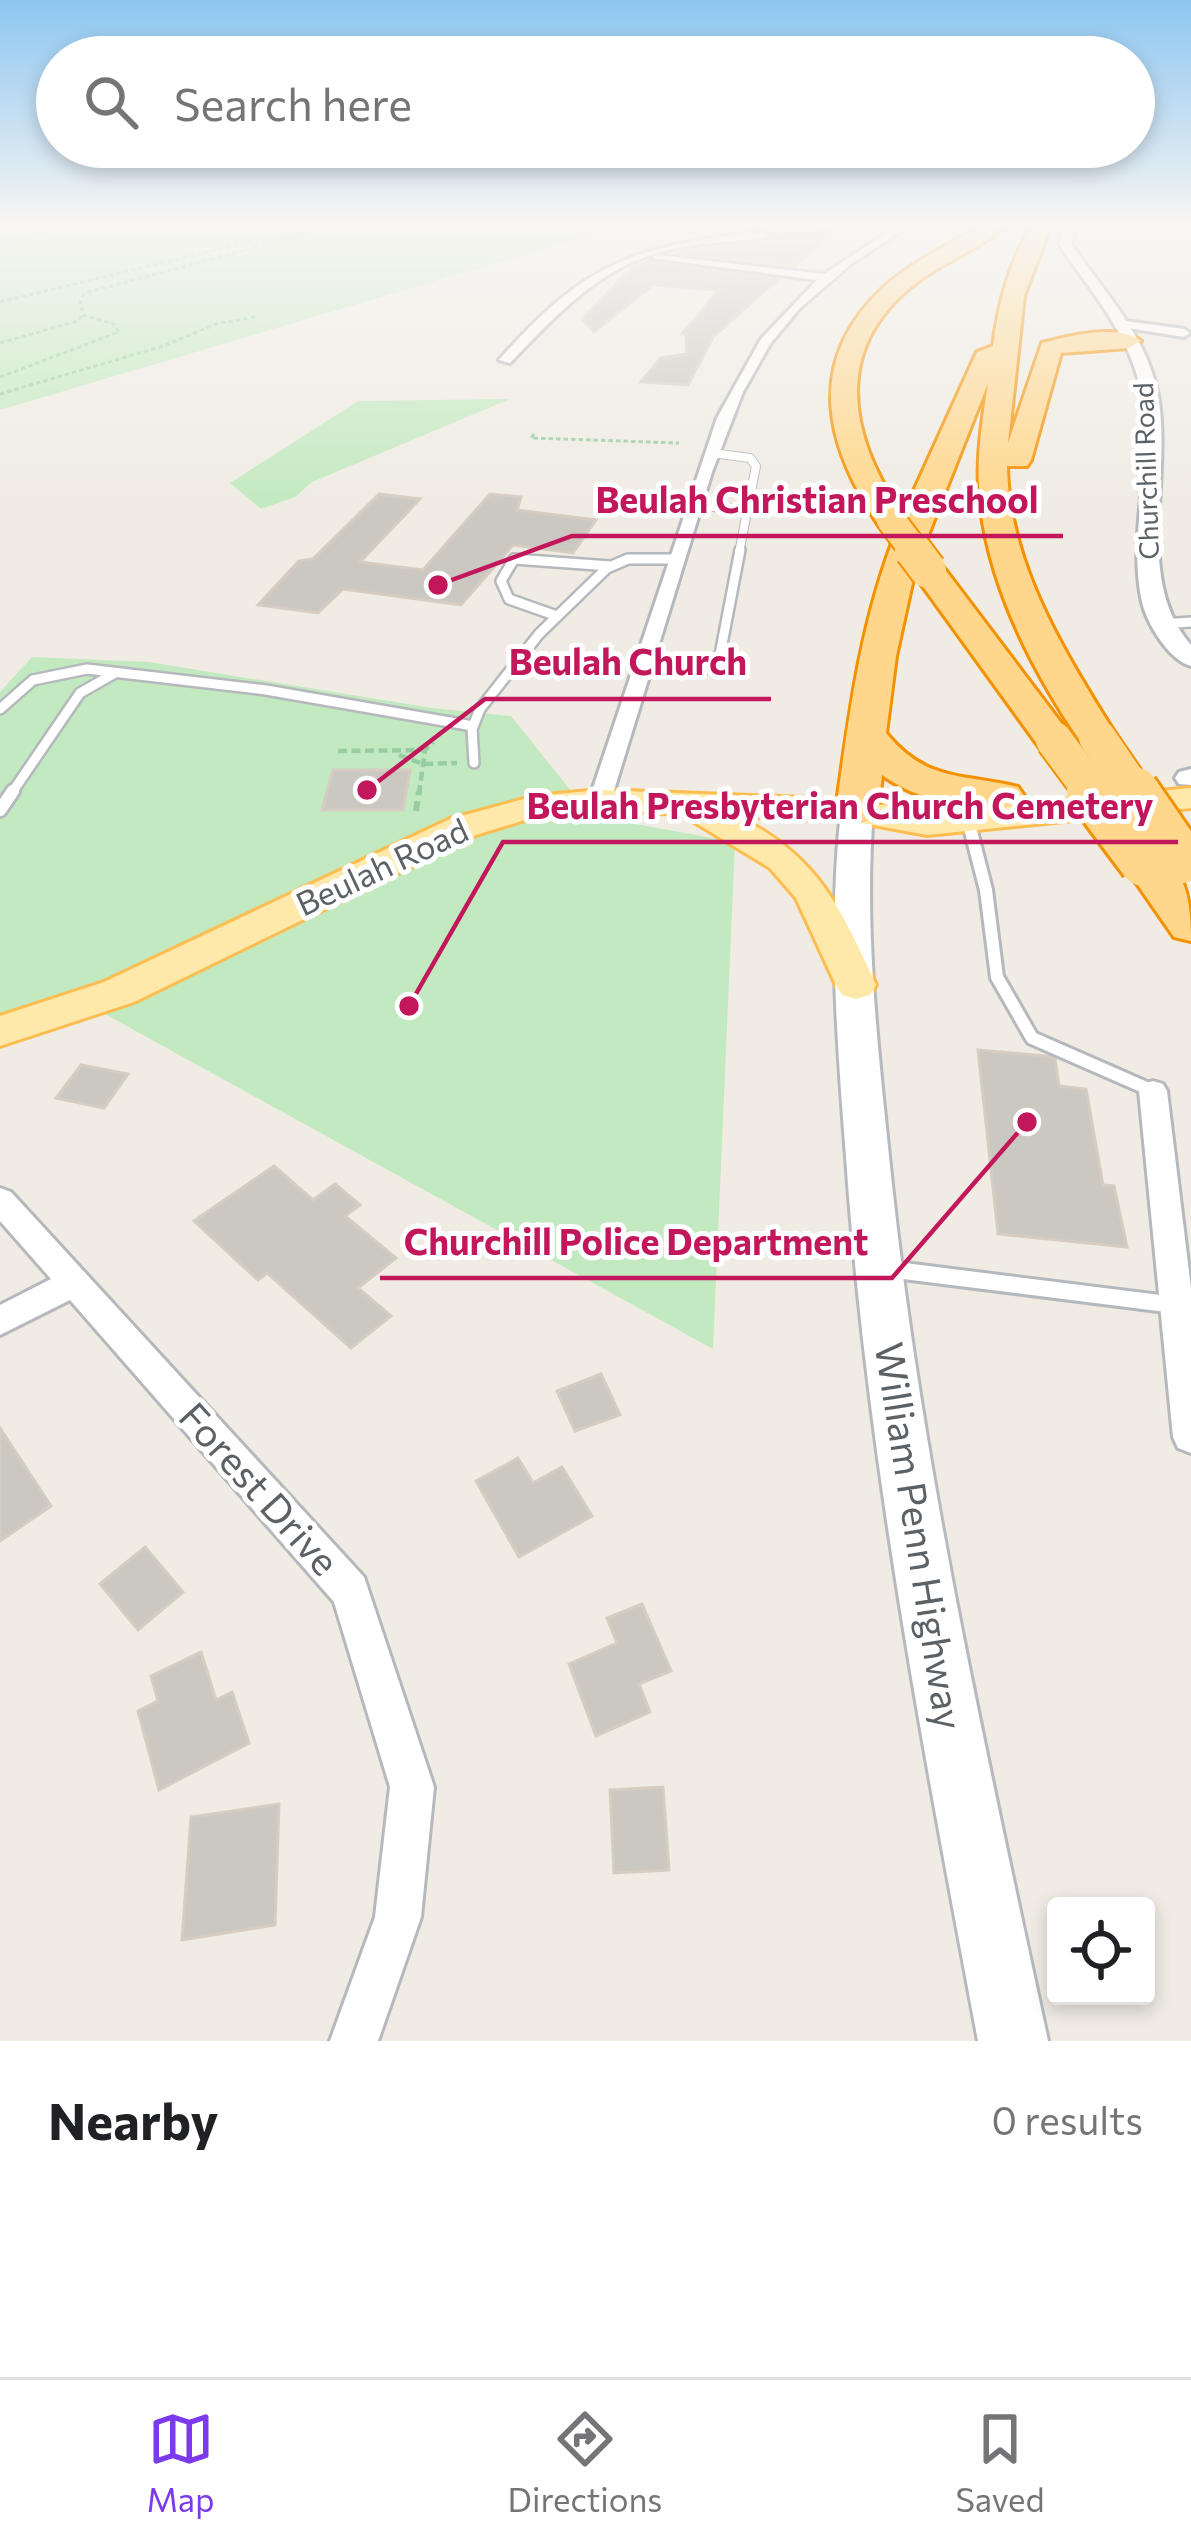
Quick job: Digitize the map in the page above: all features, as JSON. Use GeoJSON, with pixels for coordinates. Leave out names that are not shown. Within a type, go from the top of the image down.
{"type":"FeatureCollection","features":[{"type":"Feature","properties":{"kind":"highway"},"geometry":{"type":"LineString","coordinates":[[866,320],[846,359],[841,396],[846,436],[862,475],[1054,740],[1172,864]]}},
{"type":"Feature","properties":{"kind":"highway"},"geometry":{"type":"LineString","coordinates":[[857,811],[890,603],[982,320]]}},
{"type":"Feature","properties":{"kind":"highway"},"geometry":{"type":"LineString","coordinates":[[934,473],[1002,320]]}},
{"type":"Feature","properties":{"kind":"highway"},"geometry":{"type":"LineString","coordinates":[[1007,320],[993,464],[999,525],[1035,627],[1172,864],[1191,926]]}},
{"type":"Feature","properties":{"kind":"highway"},"geometry":{"type":"LineString","coordinates":[[1048,323],[1068,335],[1122,332]]}},
{"type":"Feature","properties":{"kind":"highway"},"geometry":{"type":"LineString","coordinates":[[999,525],[1050,348],[1122,332]]}},
{"type":"Feature","properties":{"kind":"highway"},"geometry":{"type":"LineString","coordinates":[[866,733],[882,756],[914,780],[1003,796]]}},
{"type":"Feature","properties":{"kind":"main road","name":"Beulah Road"},"geometry":{"type":"LineString","coordinates":[[0,1031],[119,992],[463,827],[535,806],[600,800],[857,811],[927,824],[1190,783]]}},
{"type":"Feature","properties":{"kind":"main road","name":"Beulah Road"},"geometry":{"type":"LineString","coordinates":[[857,811],[1190,783]]}},
{"type":"Feature","properties":{"kind":"main road"},"geometry":{"type":"LineString","coordinates":[[680,803],[755,838],[795,868],[824,912],[856,985]]}},
{"type":"Feature","properties":{"kind":"main road","name":"William Penn Highway"},"geometry":{"type":"LineString","coordinates":[[857,811],[853,845],[856,985],[877,1268],[936,1658],[1013,2041]]}},
{"type":"Feature","properties":{"kind":"street"},"geometry":{"type":"LineString","coordinates":[[505,359],[547,320]]}},
{"type":"Feature","properties":{"kind":"street"},"geometry":{"type":"LineString","coordinates":[[600,800],[712,453],[752,361],[782,320]]}},
{"type":"Feature","properties":{"kind":"street","name":"Churchill Road"},"geometry":{"type":"LineString","coordinates":[[1114,320],[1149,389],[1151,589],[1162,623],[1191,658]]}},
{"type":"Feature","properties":{"kind":"street"},"geometry":{"type":"LineString","coordinates":[[1122,332],[1188,332]]}},
{"type":"Feature","properties":{"kind":"street"},"geometry":{"type":"LineString","coordinates":[[1122,332],[1188,332]]}},
{"type":"Feature","properties":{"kind":"street"},"geometry":{"type":"LineString","coordinates":[[1153,1091],[1191,1437]]}},
{"type":"Feature","properties":{"kind":"street","name":"Forest Drive"},"geometry":{"type":"LineString","coordinates":[[0,1199],[350,1591],[412,1787],[398,1917],[354,2041]]}},
{"type":"Feature","properties":{"kind":"street"},"geometry":{"type":"LineString","coordinates":[[0,1322],[75,1282]]}},
{"type":"Feature","properties":{"kind":"lane"},"geometry":{"type":"LineString","coordinates":[[643,668],[697,671],[718,665],[756,466],[750,458],[712,453]]}},
{"type":"Feature","properties":{"kind":"lane"},"geometry":{"type":"LineString","coordinates":[[694,506],[748,509]]}},
{"type":"Feature","properties":{"kind":"lane"},"geometry":{"type":"LineString","coordinates":[[557,616],[509,599],[501,580],[514,559],[610,566]]}},
{"type":"Feature","properties":{"kind":"lane"},"geometry":{"type":"LineString","coordinates":[[474,763],[472,725],[521,654],[557,616],[610,566],[624,559],[677,559]]}},
{"type":"Feature","properties":{"kind":"lane"},"geometry":{"type":"LineString","coordinates":[[1162,623],[1191,622]]}},
{"type":"Feature","properties":{"kind":"lane"},"geometry":{"type":"LineString","coordinates":[[0,709],[33,680],[54,673],[120,670],[472,725]]}},
{"type":"Feature","properties":{"kind":"lane"},"geometry":{"type":"LineString","coordinates":[[0,810],[80,693],[120,670]]}},
{"type":"Feature","properties":{"kind":"lane"},"geometry":{"type":"LineString","coordinates":[[968,820],[986,890],[997,977],[1032,1038],[1153,1091]]}},
{"type":"Feature","properties":{"kind":"lane"},"geometry":{"type":"LineString","coordinates":[[877,1268],[1174,1305]]}},
{"type":"Feature","properties":{"kind":"path"},"geometry":{"type":"LineString","coordinates":[[0,343],[73,320]]}},
{"type":"Feature","properties":{"kind":"path"},"geometry":{"type":"LineString","coordinates":[[0,377],[119,332],[114,324],[101,320]]}},
{"type":"Feature","properties":{"kind":"path"},"geometry":{"type":"LineString","coordinates":[[0,394],[237,320]]}},
{"type":"Feature","properties":{"kind":"path"},"geometry":{"type":"LineString","coordinates":[[534,434],[531,438],[680,443]]}},
{"type":"Feature","properties":{"kind":"path"},"geometry":{"type":"LineString","coordinates":[[338,751],[396,754],[424,750],[452,722]]}},
{"type":"Feature","properties":{"kind":"path"},"geometry":{"type":"LineString","coordinates":[[416,811],[424,750]]}},
{"type":"Feature","properties":{"kind":"path"},"geometry":{"type":"LineString","coordinates":[[396,754],[423,764],[474,763]]}},
{"type":"Feature","properties":{"kind":"green space"},"geometry":{"type":"Polygon","coordinates":[[[0,320],[303,320],[0,410],[0,320]]]}},
{"type":"Feature","properties":{"kind":"green space"},"geometry":{"type":"Polygon","coordinates":[[[510,399],[312,482],[295,497],[261,509],[230,483],[358,401],[510,399]]]}},
{"type":"Feature","properties":{"kind":"green space"},"geometry":{"type":"Polygon","coordinates":[[[32,657],[149,662],[432,708],[511,716],[591,816],[735,842],[713,1349],[74,997],[0,1014],[0,692],[32,657]]]}},
{"type":"Feature","properties":{"kind":"building"},"geometry":{"type":"Polygon","coordinates":[[[583,320],[609,320],[594,332],[583,320]]]}},
{"type":"Feature","properties":{"kind":"building"},"geometry":{"type":"Polygon","coordinates":[[[694,320],[732,320],[713,337],[688,385],[641,382],[661,358],[687,354],[686,334],[682,334],[694,320]]]}},
{"type":"Feature","properties":{"kind":"building"},"geometry":{"type":"Polygon","coordinates":[[[379,494],[420,499],[360,562],[423,570],[490,494],[521,497],[517,510],[596,520],[573,553],[513,545],[461,605],[343,589],[318,613],[258,605],[299,561],[313,559],[379,494]]]}},
{"type":"Feature","properties":{"kind":"building"},"geometry":{"type":"Polygon","coordinates":[[[333,770],[410,770],[403,810],[322,810],[333,770]]]}},
{"type":"Feature","properties":{"kind":"building"},"geometry":{"type":"Polygon","coordinates":[[[978,1050],[1055,1059],[1059,1086],[1086,1089],[1103,1185],[1114,1186],[1127,1247],[998,1234],[978,1050]]]}},
{"type":"Feature","properties":{"kind":"building"},"geometry":{"type":"Polygon","coordinates":[[[81,1065],[128,1074],[104,1108],[56,1098],[81,1065]]]}},
{"type":"Feature","properties":{"kind":"building"},"geometry":{"type":"Polygon","coordinates":[[[274,1166],[313,1200],[335,1184],[360,1205],[345,1216],[396,1258],[358,1288],[391,1316],[351,1348],[267,1273],[258,1280],[194,1221],[274,1166]]]}},
{"type":"Feature","properties":{"kind":"building"},"geometry":{"type":"Polygon","coordinates":[[[601,1374],[620,1415],[575,1431],[557,1391],[601,1374]]]}},
{"type":"Feature","properties":{"kind":"building"},"geometry":{"type":"Polygon","coordinates":[[[0,1428],[51,1506],[0,1541],[0,1428]]]}},
{"type":"Feature","properties":{"kind":"building"},"geometry":{"type":"Polygon","coordinates":[[[518,1458],[533,1483],[562,1467],[592,1516],[519,1557],[476,1481],[518,1458]]]}},
{"type":"Feature","properties":{"kind":"building"},"geometry":{"type":"Polygon","coordinates":[[[145,1547],[183,1592],[138,1630],[100,1584],[145,1547]]]}},
{"type":"Feature","properties":{"kind":"building"},"geometry":{"type":"Polygon","coordinates":[[[642,1604],[671,1671],[639,1684],[650,1712],[596,1736],[569,1664],[617,1643],[607,1618],[642,1604]]]}},
{"type":"Feature","properties":{"kind":"building"},"geometry":{"type":"Polygon","coordinates":[[[201,1652],[216,1700],[232,1692],[249,1743],[159,1790],[138,1711],[158,1701],[151,1676],[201,1652]]]}},
{"type":"Feature","properties":{"kind":"building"},"geometry":{"type":"Polygon","coordinates":[[[663,1787],[669,1870],[614,1873],[610,1790],[663,1787]]]}},
{"type":"Feature","properties":{"kind":"building"},"geometry":{"type":"Polygon","coordinates":[[[279,1804],[275,1925],[182,1940],[191,1817],[279,1804]]]}},
{"type":"Feature","properties":{"kind":"place","name":"Beulah Christian Preschool"},"geometry":{"type":"Point","coordinates":[438,585]}},
{"type":"Feature","properties":{"kind":"place","name":"Beulah Church"},"geometry":{"type":"Point","coordinates":[367,790]}},
{"type":"Feature","properties":{"kind":"place","name":"Beulah Presbyterian Church Cemetery"},"geometry":{"type":"Point","coordinates":[409,1006]}},
{"type":"Feature","properties":{"kind":"place","name":"Churchill Police Department"},"geometry":{"type":"Point","coordinates":[1027,1122]}}]}
